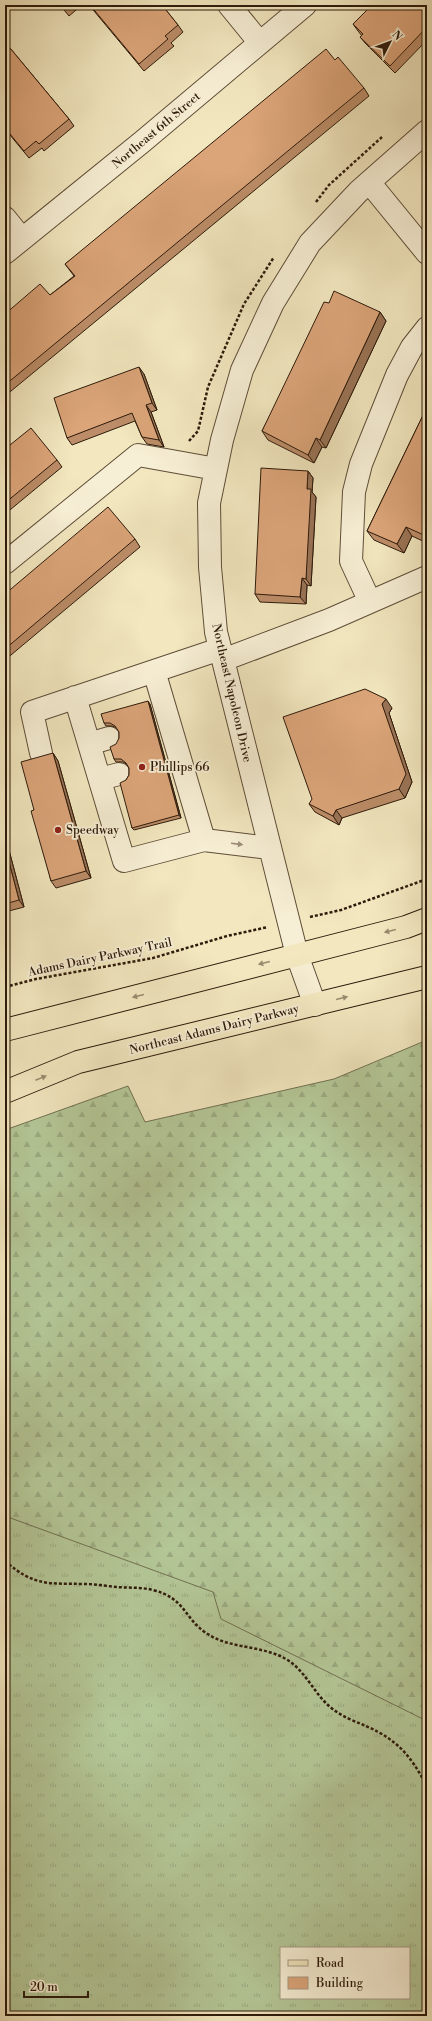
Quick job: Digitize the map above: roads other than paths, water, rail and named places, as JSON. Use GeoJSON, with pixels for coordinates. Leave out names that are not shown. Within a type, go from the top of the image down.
{"type":"FeatureCollection","features":[{"type":"Feature","properties":{"kind":"main road"},"geometry":{"type":"LineString","coordinates":[[5,1030],[406,927],[427,919]]}},
{"type":"Feature","properties":{"kind":"main road","name":"Northeast Adams Dairy Parkway"},"geometry":{"type":"LineString","coordinates":[[5,1092],[78,1062],[427,977]]}},
{"type":"Feature","properties":{"kind":"street"},"geometry":{"type":"LineString","coordinates":[[229,5],[260,43]]}},
{"type":"Feature","properties":{"kind":"street","name":"Northeast 6th Street"},"geometry":{"type":"LineString","coordinates":[[5,253],[305,5]]}},
{"type":"Feature","properties":{"kind":"street","name":"Northeast Napoleon Drive"},"geometry":{"type":"LineString","coordinates":[[315,1005],[297,955],[216,632],[210,568],[209,503],[222,440],[242,370],[273,303],[310,243],[369,182],[427,132]]}},
{"type":"Feature","properties":{"kind":"street"},"geometry":{"type":"LineString","coordinates":[[369,182],[427,252]]}},
{"type":"Feature","properties":{"kind":"street"},"geometry":{"type":"LineString","coordinates":[[5,218],[22,239]]}},
{"type":"Feature","properties":{"kind":"street"},"geometry":{"type":"LineString","coordinates":[[370,602],[351,561],[354,492],[361,464],[397,375],[412,347],[427,328]]}},
{"type":"Feature","properties":{"kind":"street"},"geometry":{"type":"LineString","coordinates":[[5,563],[138,455],[216,469]]}},
{"type":"Feature","properties":{"kind":"street"},"geometry":{"type":"LineString","coordinates":[[41,753],[32,712],[154,671],[221,654],[329,620],[427,576]]}},
{"type":"Feature","properties":{"kind":"street"},"geometry":{"type":"LineString","coordinates":[[154,671],[163,722],[181,787],[204,840]]}},
{"type":"Feature","properties":{"kind":"street"},"geometry":{"type":"LineString","coordinates":[[75,697],[99,741],[118,806],[124,861],[204,840],[270,848]]}},
{"type":"Feature","properties":{"kind":"place","name":"Phillips 66"},"geometry":{"type":"Point","coordinates":[142,767]}},
{"type":"Feature","properties":{"kind":"place","name":"Speedway"},"geometry":{"type":"Point","coordinates":[58,830]}}]}
